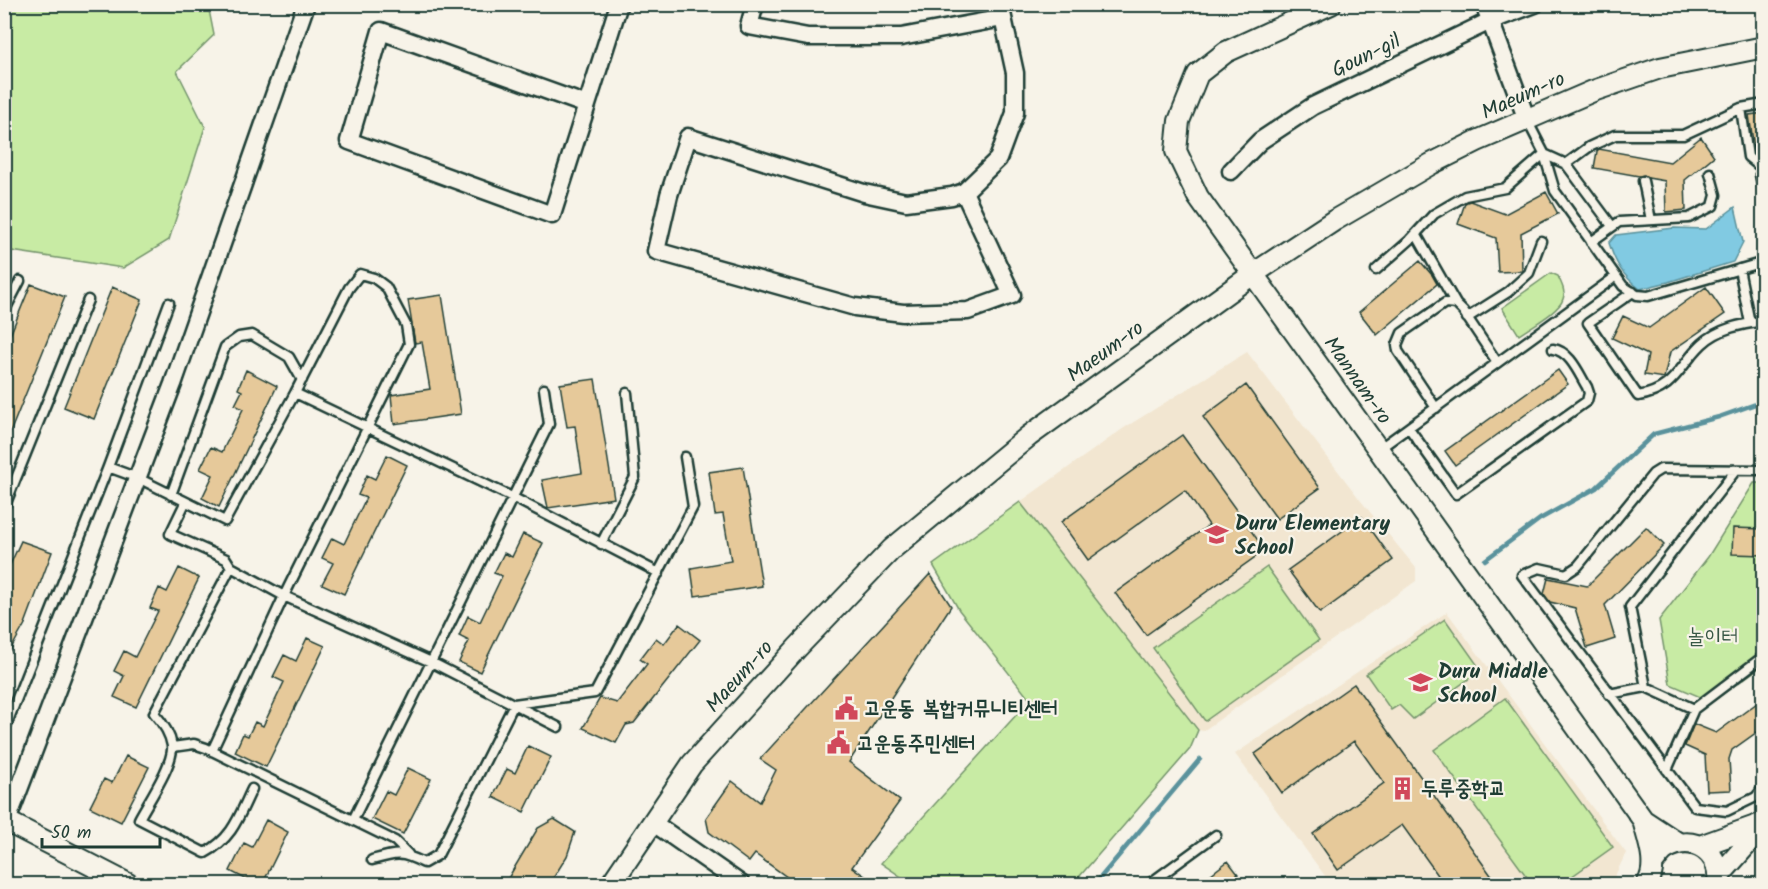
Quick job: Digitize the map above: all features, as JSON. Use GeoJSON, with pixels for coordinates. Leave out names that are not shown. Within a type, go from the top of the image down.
{"type":"FeatureCollection","features":[{"type":"Feature","properties":{"kind":"street"},"geometry":{"type":"LineString","coordinates":[[128,885],[6,824],[177,374],[306,4]]}},
{"type":"Feature","properties":{"kind":"street"},"geometry":{"type":"LineString","coordinates":[[587,105],[381,31],[349,141],[552,215],[587,105],[619,4]]}},
{"type":"Feature","properties":{"kind":"street"},"geometry":{"type":"LineString","coordinates":[[755,4],[750,26],[808,37],[901,37],[1001,11],[1016,73],[1015,113],[998,159],[964,192],[952,196],[906,202],[864,194],[688,136],[669,195],[656,251],[855,307],[903,313],[968,311],[1012,295],[964,192]]}},
{"type":"Feature","properties":{"kind":"street","name":"Mannam-ro"},"geometry":{"type":"LineString","coordinates":[[1331,4],[1226,52],[1198,74],[1179,122],[1176,151],[1198,197],[1643,820]]}},
{"type":"Feature","properties":{"kind":"street"},"geometry":{"type":"LineString","coordinates":[[1484,4],[1527,120]]}},
{"type":"Feature","properties":{"kind":"street","name":"Goun-gil"},"geometry":{"type":"LineString","coordinates":[[1231,171],[1260,141],[1313,106],[1490,21],[1535,4]]}},
{"type":"Feature","properties":{"kind":"street","name":"Maeum-ro"},"geometry":{"type":"LineString","coordinates":[[611,885],[692,764],[797,648],[892,549],[1029,436],[1253,274],[1335,220],[1431,164],[1477,141],[1593,91],[1660,68],[1764,47]]}},
{"type":"Feature","properties":{"kind":"street"},"geometry":{"type":"LineString","coordinates":[[1643,820],[1678,843]]}},
{"type":"Feature","properties":{"kind":"street"},"geometry":{"type":"LineString","coordinates":[[1643,820],[1651,878]]}},
{"type":"Feature","properties":{"kind":"street"},"geometry":{"type":"LineString","coordinates":[[652,822],[739,884]]}},
{"type":"Feature","properties":{"kind":"street"},"geometry":{"type":"LineString","coordinates":[[1700,846],[1764,824]]}},
{"type":"Feature","properties":{"kind":"street"},"geometry":{"type":"LineString","coordinates":[[1719,880],[1764,824]]}},
{"type":"Feature","properties":{"kind":"street"},"geometry":{"type":"LineString","coordinates":[[1651,878],[1663,850],[1678,843],[1689,843],[1700,846],[1710,853],[1717,864],[1719,880]]}},
{"type":"Feature","properties":{"kind":"lane"},"geometry":{"type":"LineString","coordinates":[[1566,164],[1588,147],[1615,135],[1683,135],[1741,108],[1764,104]]}},
{"type":"Feature","properties":{"kind":"lane"},"geometry":{"type":"LineString","coordinates":[[1741,108],[1748,157],[1764,170],[1760,175],[1764,192]]}},
{"type":"Feature","properties":{"kind":"lane"},"geometry":{"type":"LineString","coordinates":[[1527,120],[1552,170]]}},
{"type":"Feature","properties":{"kind":"lane"},"geometry":{"type":"LineString","coordinates":[[1544,154],[1566,164],[1612,226]]}},
{"type":"Feature","properties":{"kind":"lane"},"geometry":{"type":"LineString","coordinates":[[1376,270],[1416,234],[1434,214],[1465,196],[1505,188],[1544,154]]}},
{"type":"Feature","properties":{"kind":"lane"},"geometry":{"type":"LineString","coordinates":[[1544,154],[1555,191],[1623,286],[1637,295],[1648,296],[1764,262]]}},
{"type":"Feature","properties":{"kind":"lane"},"geometry":{"type":"LineString","coordinates":[[1592,242],[1619,222],[1689,218],[1713,206],[1716,195],[1710,173]]}},
{"type":"Feature","properties":{"kind":"lane"},"geometry":{"type":"LineString","coordinates":[[1643,181],[1651,220]]}},
{"type":"Feature","properties":{"kind":"lane"},"geometry":{"type":"LineString","coordinates":[[1416,234],[1456,304],[1497,362]]}},
{"type":"Feature","properties":{"kind":"lane"},"geometry":{"type":"LineString","coordinates":[[1467,318],[1508,292],[1529,273],[1541,241]]}},
{"type":"Feature","properties":{"kind":"lane"},"geometry":{"type":"LineString","coordinates":[[1738,269],[1750,323]]}},
{"type":"Feature","properties":{"kind":"lane"},"geometry":{"type":"LineString","coordinates":[[108,467],[138,478],[225,521],[349,288],[360,274],[374,278],[386,287],[406,325],[409,344],[284,596],[212,751]]}},
{"type":"Feature","properties":{"kind":"lane"},"geometry":{"type":"LineString","coordinates":[[1378,449],[1611,280]]}},
{"type":"Feature","properties":{"kind":"lane"},"geometry":{"type":"LineString","coordinates":[[6,306],[20,281]]}},
{"type":"Feature","properties":{"kind":"lane"},"geometry":{"type":"LineString","coordinates":[[1633,292],[1588,323],[1638,396],[1651,394],[1674,380],[1702,343],[1725,328],[1764,321]]}},
{"type":"Feature","properties":{"kind":"lane"},"geometry":{"type":"LineString","coordinates":[[4,508],[88,300]]}},
{"type":"Feature","properties":{"kind":"lane"},"geometry":{"type":"LineString","coordinates":[[4,731],[108,467],[169,303]]}},
{"type":"Feature","properties":{"kind":"lane"},"geometry":{"type":"LineString","coordinates":[[1436,408],[1401,356],[1397,345],[1402,333],[1445,303],[1456,304]]}},
{"type":"Feature","properties":{"kind":"lane"},"geometry":{"type":"LineString","coordinates":[[171,495],[225,347],[239,338],[252,335],[289,357],[302,380]]}},
{"type":"Feature","properties":{"kind":"lane"},"geometry":{"type":"LineString","coordinates":[[1409,428],[1456,495],[1587,401],[1589,393],[1582,379],[1565,354],[1553,349]]}},
{"type":"Feature","properties":{"kind":"lane"},"geometry":{"type":"LineString","coordinates":[[352,820],[549,424],[544,389]]}},
{"type":"Feature","properties":{"kind":"lane"},"geometry":{"type":"LineString","coordinates":[[295,393],[512,497],[659,573]]}},
{"type":"Feature","properties":{"kind":"lane"},"geometry":{"type":"LineString","coordinates":[[601,544],[635,477],[627,393]]}},
{"type":"Feature","properties":{"kind":"lane"},"geometry":{"type":"LineString","coordinates":[[514,704],[595,693],[693,507],[685,457]]}},
{"type":"Feature","properties":{"kind":"lane"},"geometry":{"type":"LineString","coordinates":[[1764,470],[1661,469],[1653,474],[1578,566],[1566,574],[1539,568],[1522,575],[1695,807],[1727,812],[1756,797],[1764,787]]}},
{"type":"Feature","properties":{"kind":"lane"},"geometry":{"type":"LineString","coordinates":[[1646,687],[1630,607],[1736,470]]}},
{"type":"Feature","properties":{"kind":"lane"},"geometry":{"type":"LineString","coordinates":[[186,503],[170,534],[226,559],[231,567],[284,596],[431,662],[558,727]]}},
{"type":"Feature","properties":{"kind":"lane"},"geometry":{"type":"LineString","coordinates":[[231,567],[154,713],[165,724],[172,747],[168,765],[139,819],[205,853],[217,846],[230,833],[252,789]]}},
{"type":"Feature","properties":{"kind":"lane"},"geometry":{"type":"LineString","coordinates":[[1668,770],[1694,709],[1764,656]]}},
{"type":"Feature","properties":{"kind":"lane"},"geometry":{"type":"LineString","coordinates":[[1610,694],[1646,687],[1694,709]]}},
{"type":"Feature","properties":{"kind":"lane"},"geometry":{"type":"LineString","coordinates":[[172,747],[194,744],[212,751],[396,842],[408,854],[424,863],[438,855],[514,704]]}},
{"type":"Feature","properties":{"kind":"lane"},"geometry":{"type":"LineString","coordinates":[[1149,885],[1216,835]]}},
{"type":"Feature","properties":{"kind":"lane"},"geometry":{"type":"LineString","coordinates":[[372,860],[394,854],[408,854]]}},
{"type":"Feature","properties":{"kind":"shaded area","name":"Duru Elementary School"},"geometry":{"type":"Polygon","coordinates":[[[1247,352],[1361,501],[1416,568],[1416,581],[1203,731],[1198,730],[1020,502],[1124,428],[1247,352]]]}},
{"type":"Feature","properties":{"kind":"shaded area","name":"Duru Middle School"},"geometry":{"type":"Polygon","coordinates":[[[1447,612],[1626,853],[1613,880],[1606,884],[1331,884],[1235,754],[1447,612]]]}},
{"type":"Feature","properties":{"kind":"green space"},"geometry":{"type":"Polygon","coordinates":[[[4,5],[208,5],[214,35],[177,71],[205,127],[169,240],[123,268],[5,250],[4,5]]]}},
{"type":"Feature","properties":{"kind":"green space"},"geometry":{"type":"Polygon","coordinates":[[[1551,273],[1558,276],[1563,287],[1564,296],[1561,304],[1551,314],[1519,335],[1502,308],[1551,273]]]}},
{"type":"Feature","properties":{"kind":"green space","name":"놀이터"},"geometry":{"type":"Polygon","coordinates":[[[1754,483],[1763,483],[1763,665],[1712,702],[1670,684],[1659,620],[1708,557],[1754,483]]]}},
{"type":"Feature","properties":{"kind":"green space"},"geometry":{"type":"Polygon","coordinates":[[[1020,502],[1198,730],[1190,749],[1073,884],[912,884],[881,863],[1030,700],[959,610],[933,565],[1020,502]]]}},
{"type":"Feature","properties":{"kind":"green space"},"geometry":{"type":"Polygon","coordinates":[[[1267,567],[1319,640],[1205,721],[1153,648],[1267,567]]]}},
{"type":"Feature","properties":{"kind":"green space"},"geometry":{"type":"Polygon","coordinates":[[[1445,619],[1481,670],[1413,719],[1399,705],[1391,710],[1366,674],[1445,619]]]}},
{"type":"Feature","properties":{"kind":"green space"},"geometry":{"type":"Polygon","coordinates":[[[1505,698],[1613,847],[1561,884],[1532,884],[1434,750],[1505,698]]]}},
{"type":"Feature","properties":{"kind":"water"},"geometry":{"type":"Polygon","coordinates":[[[1735,207],[1743,242],[1733,262],[1668,282],[1640,289],[1620,269],[1609,243],[1616,235],[1674,228],[1706,229],[1735,207]]]}},
{"type":"Feature","properties":{"kind":"building"},"geometry":{"type":"Polygon","coordinates":[[[1764,113],[1763,161],[1755,154],[1749,115],[1764,113]]]}},
{"type":"Feature","properties":{"kind":"building"},"geometry":{"type":"Polygon","coordinates":[[[1701,137],[1714,156],[1685,180],[1686,210],[1666,212],[1665,181],[1644,175],[1594,168],[1599,149],[1670,162],[1701,137]]]}},
{"type":"Feature","properties":{"kind":"building"},"geometry":{"type":"Polygon","coordinates":[[[1546,192],[1558,214],[1521,233],[1522,271],[1498,272],[1496,238],[1458,224],[1467,202],[1470,201],[1505,214],[1546,192]]]}},
{"type":"Feature","properties":{"kind":"building"},"geometry":{"type":"Polygon","coordinates":[[[1420,261],[1437,284],[1377,335],[1359,312],[1420,261]]]}},
{"type":"Feature","properties":{"kind":"building"},"geometry":{"type":"Polygon","coordinates":[[[31,284],[65,297],[5,445],[4,350],[31,284]]]}},
{"type":"Feature","properties":{"kind":"building"},"geometry":{"type":"Polygon","coordinates":[[[112,287],[142,300],[94,419],[64,407],[112,287]]]}},
{"type":"Feature","properties":{"kind":"building"},"geometry":{"type":"Polygon","coordinates":[[[1706,287],[1725,314],[1670,352],[1664,378],[1644,375],[1648,355],[1612,338],[1623,316],[1649,328],[1706,287]]]}},
{"type":"Feature","properties":{"kind":"building"},"geometry":{"type":"Polygon","coordinates":[[[442,295],[461,414],[394,424],[391,395],[430,389],[422,342],[415,343],[408,300],[442,295]]]}},
{"type":"Feature","properties":{"kind":"building"},"geometry":{"type":"Polygon","coordinates":[[[246,370],[277,386],[219,507],[202,498],[213,475],[200,469],[211,447],[222,452],[243,409],[235,405],[242,391],[238,389],[246,370]]]}},
{"type":"Feature","properties":{"kind":"building"},"geometry":{"type":"Polygon","coordinates":[[[1558,370],[1568,384],[1455,465],[1445,451],[1558,370]]]}},
{"type":"Feature","properties":{"kind":"building"},"geometry":{"type":"Polygon","coordinates":[[[595,379],[614,498],[548,508],[542,480],[582,473],[575,426],[567,427],[560,384],[595,379]]]}},
{"type":"Feature","properties":{"kind":"building"},"geometry":{"type":"Polygon","coordinates":[[[1246,385],[1320,488],[1277,519],[1203,417],[1246,385]]]}},
{"type":"Feature","properties":{"kind":"building"},"geometry":{"type":"Polygon","coordinates":[[[1182,435],[1265,550],[1146,635],[1115,593],[1209,525],[1185,490],[1088,560],[1061,522],[1182,435]]]}},
{"type":"Feature","properties":{"kind":"building"},"geometry":{"type":"Polygon","coordinates":[[[387,455],[407,465],[344,594],[322,584],[333,563],[322,558],[332,538],[344,544],[366,498],[358,495],[367,475],[375,479],[387,455]]]}},
{"type":"Feature","properties":{"kind":"building"},"geometry":{"type":"Polygon","coordinates":[[[743,467],[762,586],[695,596],[691,568],[731,561],[723,514],[715,515],[709,472],[743,467]]]}},
{"type":"Feature","properties":{"kind":"building"},"geometry":{"type":"Polygon","coordinates":[[[1362,517],[1393,560],[1320,613],[1288,570],[1362,517]]]}},
{"type":"Feature","properties":{"kind":"building"},"geometry":{"type":"Polygon","coordinates":[[[1646,527],[1664,545],[1605,605],[1615,639],[1587,648],[1575,608],[1550,602],[1544,594],[1548,578],[1587,586],[1646,527]]]}},
{"type":"Feature","properties":{"kind":"building"},"geometry":{"type":"Polygon","coordinates":[[[1733,528],[1764,529],[1764,555],[1732,554],[1733,528]]]}},
{"type":"Feature","properties":{"kind":"building"},"geometry":{"type":"Polygon","coordinates":[[[523,534],[543,543],[480,672],[459,662],[469,641],[459,636],[468,616],[480,622],[502,576],[494,573],[504,553],[512,557],[523,534]]]}},
{"type":"Feature","properties":{"kind":"building"},"geometry":{"type":"Polygon","coordinates":[[[21,541],[52,552],[25,624],[4,661],[4,578],[21,541]]]}},
{"type":"Feature","properties":{"kind":"building"},"geometry":{"type":"Polygon","coordinates":[[[179,568],[199,578],[136,707],[114,697],[124,676],[114,671],[124,651],[135,657],[158,611],[150,608],[159,588],[167,592],[179,568]]]}},
{"type":"Feature","properties":{"kind":"building","name":"고운동 복합커뮤니티센터"},"geometry":{"type":"Polygon","coordinates":[[[930,574],[951,606],[849,762],[900,801],[852,867],[878,885],[798,885],[755,854],[749,862],[709,832],[706,818],[732,781],[760,802],[776,770],[760,759],[930,574]]]}},
{"type":"Feature","properties":{"kind":"building"},"geometry":{"type":"Polygon","coordinates":[[[679,624],[700,640],[634,723],[626,725],[616,743],[583,728],[600,698],[617,703],[647,664],[640,659],[656,638],[664,644],[679,624]]]}},
{"type":"Feature","properties":{"kind":"building"},"geometry":{"type":"Polygon","coordinates":[[[307,638],[325,646],[266,767],[235,752],[243,734],[248,736],[255,722],[263,726],[284,682],[273,677],[284,655],[296,661],[307,638]]]}},
{"type":"Feature","properties":{"kind":"building","name":"두루중학교"},"geometry":{"type":"Polygon","coordinates":[[[1354,684],[1498,885],[1445,885],[1402,825],[1338,870],[1313,834],[1384,783],[1354,741],[1282,793],[1255,754],[1354,684]]]}},
{"type":"Feature","properties":{"kind":"building"},"geometry":{"type":"Polygon","coordinates":[[[1764,698],[1764,727],[1732,750],[1729,759],[1731,790],[1707,791],[1705,755],[1685,746],[1694,724],[1716,733],[1764,698]]]}},
{"type":"Feature","properties":{"kind":"building"},"geometry":{"type":"Polygon","coordinates":[[[528,746],[551,757],[524,812],[493,797],[507,769],[515,773],[528,746]]]}},
{"type":"Feature","properties":{"kind":"building"},"geometry":{"type":"Polygon","coordinates":[[[126,756],[149,767],[121,822],[90,807],[104,779],[112,783],[126,756]]]}},
{"type":"Feature","properties":{"kind":"building"},"geometry":{"type":"Polygon","coordinates":[[[408,768],[431,779],[403,834],[372,819],[386,791],[394,795],[408,768]]]}},
{"type":"Feature","properties":{"kind":"building"},"geometry":{"type":"Polygon","coordinates":[[[554,819],[575,832],[567,856],[549,885],[504,885],[538,828],[554,819]]]}},
{"type":"Feature","properties":{"kind":"building"},"geometry":{"type":"Polygon","coordinates":[[[266,820],[288,832],[262,885],[257,885],[230,871],[244,843],[252,847],[266,820]]]}},
{"type":"Feature","properties":{"kind":"building"},"geometry":{"type":"Polygon","coordinates":[[[1228,861],[1238,874],[1224,885],[1197,885],[1228,861]]]}},
{"type":"Feature","properties":{"kind":"waterway"},"geometry":{"type":"LineString","coordinates":[[1485,560],[1540,519],[1596,488],[1654,434],[1719,417],[1764,401]]}},
{"type":"Feature","properties":{"kind":"waterway"},"geometry":{"type":"LineString","coordinates":[[1095,884],[1200,759]]}},
{"type":"Feature","properties":{"kind":"place","name":"Duru Elementary School"},"geometry":{"type":"Point","coordinates":[1217,535]}},
{"type":"Feature","properties":{"kind":"place","name":"Duru Middle School"},"geometry":{"type":"Point","coordinates":[1420,683]}},
{"type":"Feature","properties":{"kind":"place","name":"고운동 복합커뮤니티센터"},"geometry":{"type":"Point","coordinates":[846,708]}},
{"type":"Feature","properties":{"kind":"place","name":"고운동주민센터"},"geometry":{"type":"Point","coordinates":[839,743]}},
{"type":"Feature","properties":{"kind":"place","name":"두루중학교"},"geometry":{"type":"Point","coordinates":[1403,788]}}]}
